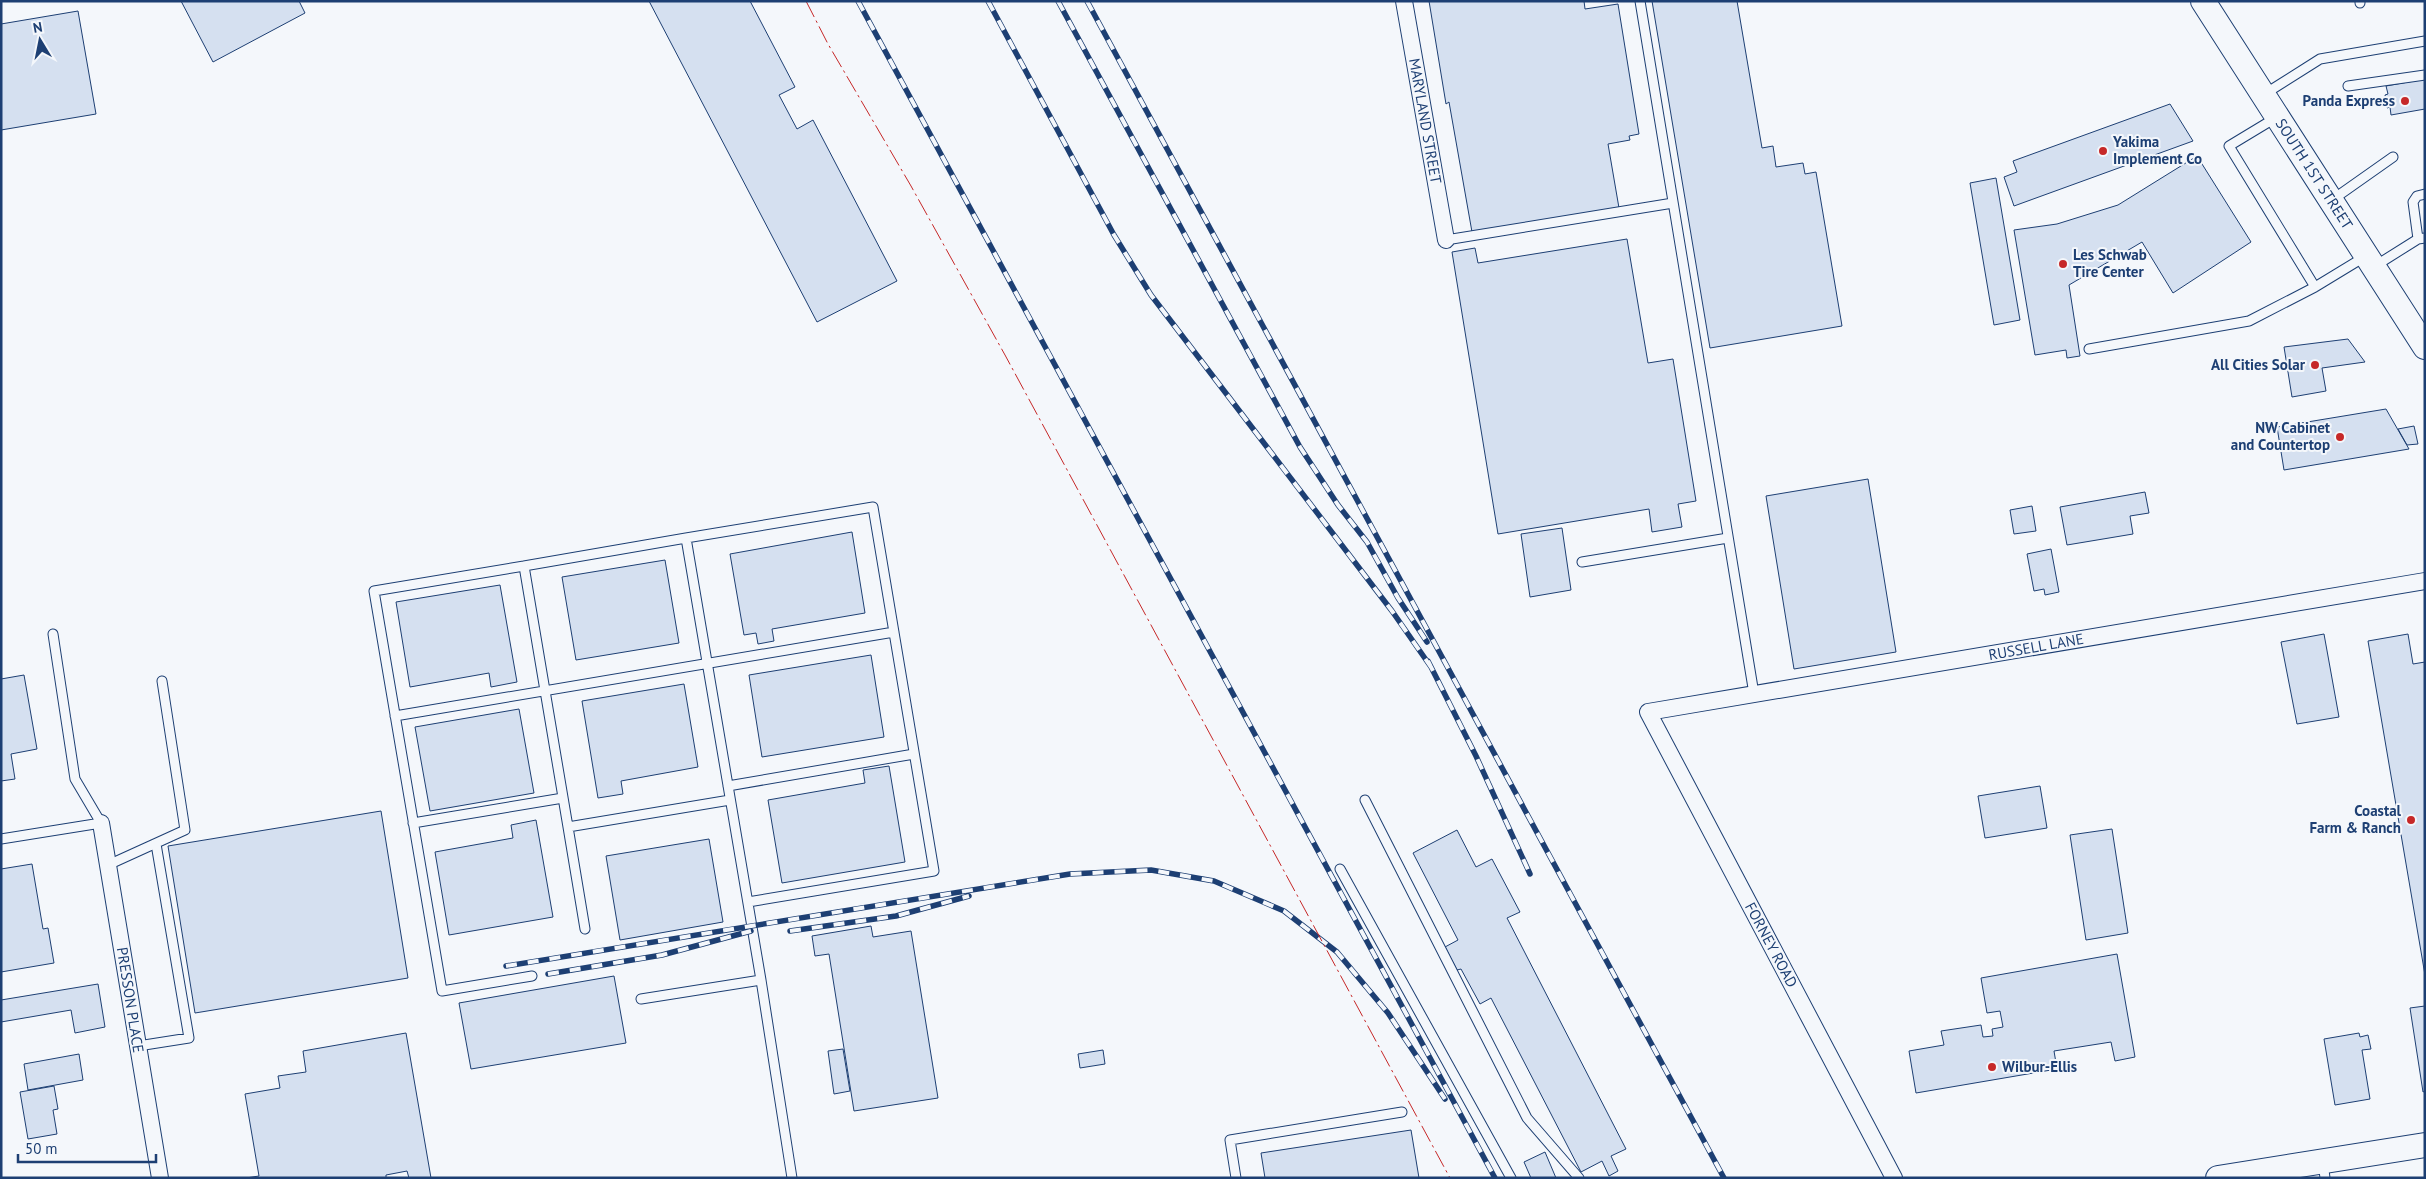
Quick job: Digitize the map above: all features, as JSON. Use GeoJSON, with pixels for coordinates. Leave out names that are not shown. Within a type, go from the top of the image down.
{"type":"FeatureCollection","features":[{"type":"Feature","properties":{"kind":"main road","name":"SOUTH 1ST STREET"},"geometry":{"type":"LineString","coordinates":[[2203,1],[2423,341]]}},
{"type":"Feature","properties":{"kind":"main road"},"geometry":{"type":"LineString","coordinates":[[2218,1178],[2324,1170],[2425,1146]]}},
{"type":"Feature","properties":{"kind":"street","name":"MARYLAND STREET"},"geometry":{"type":"LineString","coordinates":[[1404,1],[1446,240]]}},
{"type":"Feature","properties":{"kind":"street","name":"RUSSELL LANE"},"geometry":{"type":"LineString","coordinates":[[1648,712],[2425,581]]}},
{"type":"Feature","properties":{"kind":"street","name":"FORNEY ROAD"},"geometry":{"type":"LineString","coordinates":[[1648,712],[1894,1178]]}},
{"type":"Feature","properties":{"kind":"street","name":"PRESSON PLACE"},"geometry":{"type":"LineString","coordinates":[[101,822],[160,1178]]}},
{"type":"Feature","properties":{"kind":"lane"},"geometry":{"type":"LineString","coordinates":[[1640,1],[1754,694]]}},
{"type":"Feature","properties":{"kind":"lane"},"geometry":{"type":"LineString","coordinates":[[2263,95],[2320,59],[2425,41]]}},
{"type":"Feature","properties":{"kind":"lane"},"geometry":{"type":"LineString","coordinates":[[2348,86],[2425,75]]}},
{"type":"Feature","properties":{"kind":"lane"},"geometry":{"type":"LineString","coordinates":[[2277,117],[2229,146],[2315,287]]}},
{"type":"Feature","properties":{"kind":"lane"},"geometry":{"type":"LineString","coordinates":[[2330,200],[2393,157]]}},
{"type":"Feature","properties":{"kind":"lane"},"geometry":{"type":"LineString","coordinates":[[2089,349],[2249,321],[2315,287],[2421,239],[2413,202],[2417,196],[2425,194]]}},
{"type":"Feature","properties":{"kind":"lane"},"geometry":{"type":"LineString","coordinates":[[1446,240],[1673,203]]}},
{"type":"Feature","properties":{"kind":"lane"},"geometry":{"type":"LineString","coordinates":[[532,976],[442,991],[374,591],[873,507],[934,871],[748,902]]}},
{"type":"Feature","properties":{"kind":"lane"},"geometry":{"type":"LineString","coordinates":[[686,538],[761,980],[792,1178]]}},
{"type":"Feature","properties":{"kind":"lane"},"geometry":{"type":"LineString","coordinates":[[1582,562],[1728,538]]}},
{"type":"Feature","properties":{"kind":"lane"},"geometry":{"type":"LineString","coordinates":[[524,566],[585,929]]}},
{"type":"Feature","properties":{"kind":"lane"},"geometry":{"type":"LineString","coordinates":[[395,716],[894,632]]}},
{"type":"Feature","properties":{"kind":"lane"},"geometry":{"type":"LineString","coordinates":[[1,840],[101,822],[75,779],[53,634]]}},
{"type":"Feature","properties":{"kind":"lane"},"geometry":{"type":"LineString","coordinates":[[108,865],[185,830],[162,681]]}},
{"type":"Feature","properties":{"kind":"lane"},"geometry":{"type":"LineString","coordinates":[[728,786],[914,754]]}},
{"type":"Feature","properties":{"kind":"lane"},"geometry":{"type":"LineString","coordinates":[[413,823],[563,798]]}},
{"type":"Feature","properties":{"kind":"lane"},"geometry":{"type":"LineString","coordinates":[[568,827],[730,800]]}},
{"type":"Feature","properties":{"kind":"lane"},"geometry":{"type":"LineString","coordinates":[[1365,800],[1527,1118],[1579,1178]]}},
{"type":"Feature","properties":{"kind":"lane"},"geometry":{"type":"LineString","coordinates":[[138,1046],[189,1038],[156,844]]}},
{"type":"Feature","properties":{"kind":"lane"},"geometry":{"type":"LineString","coordinates":[[1340,869],[1512,1178]]}},
{"type":"Feature","properties":{"kind":"lane"},"geometry":{"type":"LineString","coordinates":[[641,999],[761,980]]}},
{"type":"Feature","properties":{"kind":"lane"},"geometry":{"type":"LineString","coordinates":[[1236,1178],[1230,1140],[1402,1112]]}},
{"type":"Feature","properties":{"kind":"building"},"geometry":{"type":"Polygon","coordinates":[[[181,1],[299,1],[305,13],[213,62],[181,1]]]}},
{"type":"Feature","properties":{"kind":"building"},"geometry":{"type":"Polygon","coordinates":[[[649,1],[750,1],[795,87],[779,95],[797,129],[813,120],[897,281],[817,322],[649,1]]]}},
{"type":"Feature","properties":{"kind":"building"},"geometry":{"type":"Polygon","coordinates":[[[1429,1],[1584,1],[1585,9],[1618,4],[1639,134],[1629,136],[1630,140],[1608,144],[1619,208],[1472,232],[1449,102],[1446,104],[1429,1]]]}},
{"type":"Feature","properties":{"kind":"building"},"geometry":{"type":"Polygon","coordinates":[[[1652,1],[1737,1],[1762,148],[1773,146],[1776,167],[1803,163],[1805,174],[1816,172],[1842,326],[1710,348],[1652,1]]]}},
{"type":"Feature","properties":{"kind":"building"},"geometry":{"type":"Polygon","coordinates":[[[78,11],[96,114],[1,130],[1,24],[78,11]]]}},
{"type":"Feature","properties":{"kind":"building","name":"Panda Express"},"geometry":{"type":"Polygon","coordinates":[[[2425,79],[2425,109],[2391,115],[2390,107],[2387,108],[2385,95],[2388,94],[2386,86],[2425,79]]]}},
{"type":"Feature","properties":{"kind":"building","name":"Yakima Implement Co"},"geometry":{"type":"Polygon","coordinates":[[[2170,104],[2193,141],[2014,206],[2004,177],[2017,172],[2013,161],[2170,104]]]}},
{"type":"Feature","properties":{"kind":"building","name":"Les Schwab Tire Center"},"geometry":{"type":"Polygon","coordinates":[[[2197,156],[2251,242],[2173,293],[2142,242],[2069,285],[2080,356],[2067,358],[2066,350],[2035,355],[2014,230],[2057,224],[2118,205],[2197,156]]]}},
{"type":"Feature","properties":{"kind":"building"},"geometry":{"type":"Polygon","coordinates":[[[1996,178],[2020,320],[1994,325],[1970,183],[1996,178]]]}},
{"type":"Feature","properties":{"kind":"building"},"geometry":{"type":"Polygon","coordinates":[[[1627,239],[1648,363],[1673,359],[1696,501],[1678,504],[1682,527],[1652,532],[1649,509],[1498,534],[1452,252],[1475,248],[1478,263],[1627,239]]]}},
{"type":"Feature","properties":{"kind":"building","name":"All Cities Solar"},"geometry":{"type":"Polygon","coordinates":[[[2348,339],[2365,362],[2322,368],[2326,391],[2292,397],[2284,347],[2348,339]]]}},
{"type":"Feature","properties":{"kind":"building","name":"NW Cabinet and Countertop"},"geometry":{"type":"Polygon","coordinates":[[[2386,409],[2409,449],[2284,470],[2277,427],[2386,409]]]}},
{"type":"Feature","properties":{"kind":"building"},"geometry":{"type":"Polygon","coordinates":[[[2414,426],[2418,444],[2407,445],[2398,429],[2414,426]]]}},
{"type":"Feature","properties":{"kind":"building"},"geometry":{"type":"Polygon","coordinates":[[[1868,479],[1896,652],[1794,669],[1766,496],[1868,479]]]}},
{"type":"Feature","properties":{"kind":"building"},"geometry":{"type":"Polygon","coordinates":[[[2145,492],[2149,513],[2130,516],[2133,534],[2067,545],[2060,507],[2145,492]]]}},
{"type":"Feature","properties":{"kind":"building"},"geometry":{"type":"Polygon","coordinates":[[[2032,506],[2036,531],[2014,534],[2010,510],[2032,506]]]}},
{"type":"Feature","properties":{"kind":"building"},"geometry":{"type":"Polygon","coordinates":[[[1562,528],[1571,590],[1530,597],[1521,534],[1562,528]]]}},
{"type":"Feature","properties":{"kind":"building"},"geometry":{"type":"Polygon","coordinates":[[[852,532],[865,613],[772,629],[774,641],[758,644],[756,633],[744,635],[730,554],[852,532]]]}},
{"type":"Feature","properties":{"kind":"building"},"geometry":{"type":"Polygon","coordinates":[[[2051,549],[2059,592],[2045,595],[2044,589],[2034,591],[2027,554],[2051,549]]]}},
{"type":"Feature","properties":{"kind":"building"},"geometry":{"type":"Polygon","coordinates":[[[665,560],[679,643],[576,660],[562,577],[665,560]]]}},
{"type":"Feature","properties":{"kind":"building"},"geometry":{"type":"Polygon","coordinates":[[[500,585],[517,682],[491,687],[489,673],[410,687],[396,602],[500,585]]]}},
{"type":"Feature","properties":{"kind":"building"},"geometry":{"type":"Polygon","coordinates":[[[2324,634],[2339,717],[2297,724],[2281,642],[2324,634]]]}},
{"type":"Feature","properties":{"kind":"building","name":"Coastal Farm & Ranch"},"geometry":{"type":"Polygon","coordinates":[[[2408,634],[2413,664],[2425,662],[2425,975],[2368,641],[2408,634]]]}},
{"type":"Feature","properties":{"kind":"building"},"geometry":{"type":"Polygon","coordinates":[[[871,655],[884,737],[762,757],[749,675],[871,655]]]}},
{"type":"Feature","properties":{"kind":"building"},"geometry":{"type":"Polygon","coordinates":[[[24,675],[37,749],[11,754],[15,779],[1,781],[1,679],[24,675]]]}},
{"type":"Feature","properties":{"kind":"building"},"geometry":{"type":"Polygon","coordinates":[[[684,684],[698,767],[621,781],[623,794],[598,798],[582,701],[684,684]]]}},
{"type":"Feature","properties":{"kind":"building"},"geometry":{"type":"Polygon","coordinates":[[[519,709],[534,793],[430,811],[415,727],[519,709]]]}},
{"type":"Feature","properties":{"kind":"building"},"geometry":{"type":"Polygon","coordinates":[[[889,766],[905,862],[782,883],[768,800],[865,783],[863,770],[889,766]]]}},
{"type":"Feature","properties":{"kind":"building"},"geometry":{"type":"Polygon","coordinates":[[[2040,786],[2047,828],[1985,838],[1978,796],[2040,786]]]}},
{"type":"Feature","properties":{"kind":"building"},"geometry":{"type":"Polygon","coordinates":[[[381,811],[408,978],[195,1013],[168,846],[381,811]]]}},
{"type":"Feature","properties":{"kind":"building"},"geometry":{"type":"Polygon","coordinates":[[[536,820],[553,917],[449,935],[435,852],[513,838],[511,825],[536,820]]]}},
{"type":"Feature","properties":{"kind":"building"},"geometry":{"type":"Polygon","coordinates":[[[2112,829],[2128,933],[2086,940],[2070,835],[2112,829]]]}},
{"type":"Feature","properties":{"kind":"building"},"geometry":{"type":"Polygon","coordinates":[[[1457,830],[1476,867],[1492,859],[1520,912],[1507,918],[1626,1149],[1611,1156],[1618,1171],[1609,1176],[1602,1161],[1581,1172],[1491,998],[1480,1004],[1461,969],[1457,970],[1445,947],[1458,940],[1413,853],[1457,830]]]}},
{"type":"Feature","properties":{"kind":"building"},"geometry":{"type":"Polygon","coordinates":[[[709,839],[723,922],[620,940],[606,856],[709,839]]]}},
{"type":"Feature","properties":{"kind":"building"},"geometry":{"type":"Polygon","coordinates":[[[32,864],[43,929],[48,928],[54,963],[1,972],[1,869],[32,864]]]}},
{"type":"Feature","properties":{"kind":"building"},"geometry":{"type":"Polygon","coordinates":[[[871,926],[873,937],[911,931],[938,1098],[854,1111],[829,954],[815,956],[812,936],[871,926]]]}},
{"type":"Feature","properties":{"kind":"building"},"geometry":{"type":"Polygon","coordinates":[[[2117,954],[2135,1057],[2115,1061],[2111,1042],[2054,1051],[2057,1069],[1916,1093],[1909,1051],[1944,1045],[1941,1031],[1981,1025],[1983,1037],[1993,1036],[1992,1029],[2003,1027],[2000,1011],[1987,1013],[1981,978],[2117,954]]]}},
{"type":"Feature","properties":{"kind":"building"},"geometry":{"type":"Polygon","coordinates":[[[614,976],[626,1043],[471,1069],[459,1003],[614,976]]]}},
{"type":"Feature","properties":{"kind":"building"},"geometry":{"type":"Polygon","coordinates":[[[98,984],[105,1027],[75,1033],[71,1010],[1,1022],[1,1000],[98,984]]]}},
{"type":"Feature","properties":{"kind":"building"},"geometry":{"type":"Polygon","coordinates":[[[2425,1006],[2425,1091],[2423,1092],[2410,1008],[2425,1006]]]}},
{"type":"Feature","properties":{"kind":"building"},"geometry":{"type":"Polygon","coordinates":[[[406,1033],[431,1178],[409,1178],[407,1171],[386,1175],[386,1178],[246,1178],[259,1176],[245,1094],[280,1088],[278,1076],[306,1072],[303,1051],[406,1033]]]}},
{"type":"Feature","properties":{"kind":"building"},"geometry":{"type":"Polygon","coordinates":[[[2359,1033],[2360,1037],[2368,1035],[2371,1049],[2362,1050],[2370,1099],[2335,1105],[2324,1039],[2359,1033]]]}},
{"type":"Feature","properties":{"kind":"building"},"geometry":{"type":"Polygon","coordinates":[[[843,1049],[850,1091],[834,1094],[828,1051],[843,1049]]]}},
{"type":"Feature","properties":{"kind":"building"},"geometry":{"type":"Polygon","coordinates":[[[1103,1050],[1105,1064],[1080,1068],[1078,1054],[1103,1050]]]}},
{"type":"Feature","properties":{"kind":"building"},"geometry":{"type":"Polygon","coordinates":[[[79,1054],[83,1080],[28,1090],[24,1064],[79,1054]]]}},
{"type":"Feature","properties":{"kind":"building"},"geometry":{"type":"Polygon","coordinates":[[[54,1086],[58,1109],[53,1110],[57,1134],[28,1139],[20,1092],[54,1086]]]}},
{"type":"Feature","properties":{"kind":"building"},"geometry":{"type":"Polygon","coordinates":[[[1411,1130],[1419,1178],[1265,1178],[1261,1153],[1411,1130]]]}},
{"type":"Feature","properties":{"kind":"building"},"geometry":{"type":"Polygon","coordinates":[[[1545,1152],[1556,1178],[1531,1178],[1524,1162],[1545,1152]]]}},
{"type":"Feature","properties":{"kind":"railway"},"geometry":{"type":"LineString","coordinates":[[858,1],[1495,1178]]}},
{"type":"Feature","properties":{"kind":"railway"},"geometry":{"type":"LineString","coordinates":[[988,1],[1114,235],[1151,295],[1392,611],[1431,667]]}},
{"type":"Feature","properties":{"kind":"railway"},"geometry":{"type":"LineString","coordinates":[[1058,1],[1300,447],[1338,505],[1367,542],[1398,598],[1427,642]]}},
{"type":"Feature","properties":{"kind":"railway"},"geometry":{"type":"LineString","coordinates":[[1087,1],[1724,1178]]}},
{"type":"Feature","properties":{"kind":"railway"},"geometry":{"type":"LineString","coordinates":[[1428,661],[1476,756],[1530,874]]}},
{"type":"Feature","properties":{"kind":"railway"},"geometry":{"type":"LineString","coordinates":[[506,966],[1070,874],[1151,870],[1214,881],[1284,911],[1337,952],[1388,1013],[1445,1099]]}},
{"type":"Feature","properties":{"kind":"railway"},"geometry":{"type":"LineString","coordinates":[[790,931],[896,916],[969,896]]}},
{"type":"Feature","properties":{"kind":"railway"},"geometry":{"type":"LineString","coordinates":[[548,974],[662,955],[751,931]]}},
{"type":"Feature","properties":{"kind":"power"},"geometry":{"type":"LineString","coordinates":[[806,1],[828,44],[911,186],[1005,355],[1450,1178]]}},
{"type":"Feature","properties":{"kind":"place","name":"Panda Express"},"geometry":{"type":"Point","coordinates":[2405,101]}},
{"type":"Feature","properties":{"kind":"place","name":"Yakima Implement Co"},"geometry":{"type":"Point","coordinates":[2103,151]}},
{"type":"Feature","properties":{"kind":"place","name":"Les Schwab Tire Center"},"geometry":{"type":"Point","coordinates":[2063,264]}},
{"type":"Feature","properties":{"kind":"place","name":"All Cities Solar"},"geometry":{"type":"Point","coordinates":[2315,365]}},
{"type":"Feature","properties":{"kind":"place","name":"NW Cabinet and Countertop"},"geometry":{"type":"Point","coordinates":[2340,437]}},
{"type":"Feature","properties":{"kind":"place","name":"Coastal Farm & Ranch"},"geometry":{"type":"Point","coordinates":[2411,820]}},
{"type":"Feature","properties":{"kind":"place","name":"Wilbur-Ellis"},"geometry":{"type":"Point","coordinates":[1992,1067]}}]}
